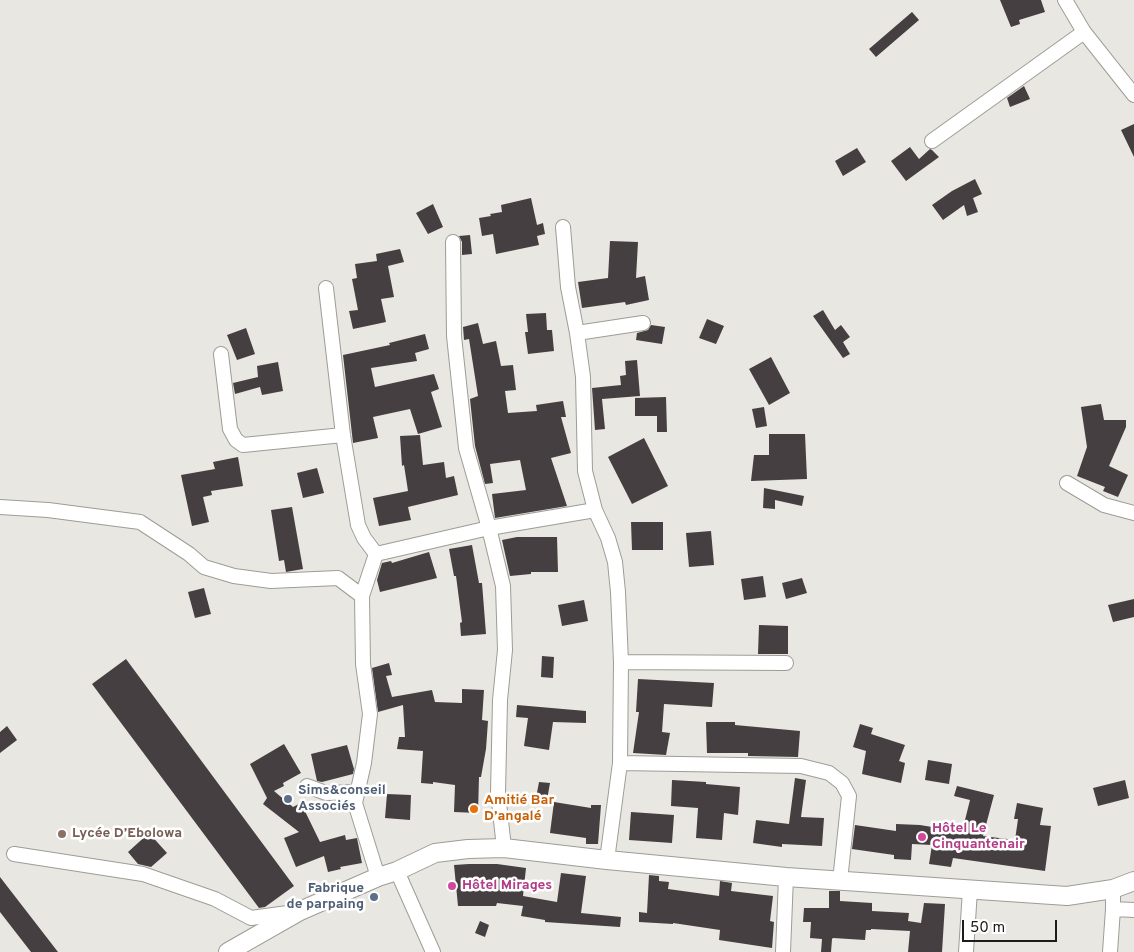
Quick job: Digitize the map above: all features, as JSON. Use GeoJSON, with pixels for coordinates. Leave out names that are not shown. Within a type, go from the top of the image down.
{"type":"FeatureCollection","features":[{"type":"Feature","properties":{"kind":"street"},"geometry":{"type":"LineString","coordinates":[[1065,0],[1084,32],[1134,95]]}},
{"type":"Feature","properties":{"kind":"street"},"geometry":{"type":"LineString","coordinates":[[932,141],[1084,32]]}},
{"type":"Feature","properties":{"kind":"street"},"geometry":{"type":"LineString","coordinates":[[564,227],[568,287],[583,377],[585,470],[596,510],[608,538],[615,562],[621,662],[620,763],[608,860]]}},
{"type":"Feature","properties":{"kind":"street"},"geometry":{"type":"LineString","coordinates":[[453,242],[454,336],[466,448],[503,586],[505,650],[500,700],[498,793],[504,848]]}},
{"type":"Feature","properties":{"kind":"street"},"geometry":{"type":"LineString","coordinates":[[326,288],[343,435],[358,525],[364,538],[376,554]]}},
{"type":"Feature","properties":{"kind":"street"},"geometry":{"type":"LineString","coordinates":[[577,332],[643,323]]}},
{"type":"Feature","properties":{"kind":"street"},"geometry":{"type":"LineString","coordinates":[[220,354],[230,429],[236,440],[243,446],[343,435]]}},
{"type":"Feature","properties":{"kind":"street"},"geometry":{"type":"LineString","coordinates":[[1067,483],[1104,505],[1134,514]]}},
{"type":"Feature","properties":{"kind":"street"},"geometry":{"type":"LineString","coordinates":[[0,507],[48,510],[140,522],[189,554],[204,567],[234,576],[271,581],[338,578],[362,596]]}},
{"type":"Feature","properties":{"kind":"street"},"geometry":{"type":"LineString","coordinates":[[376,554],[489,528],[596,510]]}},
{"type":"Feature","properties":{"kind":"street"},"geometry":{"type":"LineString","coordinates":[[376,554],[362,596],[363,664],[370,714],[364,763],[355,803],[378,878]]}},
{"type":"Feature","properties":{"kind":"street"},"geometry":{"type":"LineString","coordinates":[[621,662],[786,664]]}},
{"type":"Feature","properties":{"kind":"street"},"geometry":{"type":"LineString","coordinates":[[620,763],[801,766],[829,773],[842,783],[849,796],[840,881]]}},
{"type":"Feature","properties":{"kind":"street"},"geometry":{"type":"LineString","coordinates":[[307,786],[326,794],[357,792]]}},
{"type":"Feature","properties":{"kind":"street"},"geometry":{"type":"LineString","coordinates":[[228,952],[300,911],[397,871],[435,853],[468,849],[504,848],[786,877],[1067,896],[1112,889],[1134,881]]}},
{"type":"Feature","properties":{"kind":"street"},"geometry":{"type":"LineString","coordinates":[[14,854],[143,874],[215,899],[251,918],[300,911]]}},
{"type":"Feature","properties":{"kind":"street"},"geometry":{"type":"LineString","coordinates":[[397,871],[433,952]]}},
{"type":"Feature","properties":{"kind":"street"},"geometry":{"type":"LineString","coordinates":[[783,952],[786,877]]}},
{"type":"Feature","properties":{"kind":"street"},"geometry":{"type":"LineString","coordinates":[[1110,952],[1114,909],[1112,889]]}},
{"type":"Feature","properties":{"kind":"street"},"geometry":{"type":"LineString","coordinates":[[966,952],[970,890]]}},
{"type":"Feature","properties":{"kind":"street"},"geometry":{"type":"LineString","coordinates":[[1114,909],[1134,910]]}},
{"type":"Feature","properties":{"kind":"building"},"geometry":{"type":"Polygon","coordinates":[[[1000,0],[1041,0],[1045,12],[1019,20],[1020,24],[1011,27],[1000,0]]]}},
{"type":"Feature","properties":{"kind":"building"},"geometry":{"type":"Polygon","coordinates":[[[912,12],[919,20],[876,57],[869,49],[912,12]]]}},
{"type":"Feature","properties":{"kind":"building"},"geometry":{"type":"Polygon","coordinates":[[[1024,86],[1030,99],[1010,107],[1007,98],[1024,86]]]}},
{"type":"Feature","properties":{"kind":"building"},"geometry":{"type":"Polygon","coordinates":[[[1134,124],[1134,157],[1121,130],[1134,124]]]}},
{"type":"Feature","properties":{"kind":"building"},"geometry":{"type":"Polygon","coordinates":[[[910,147],[919,159],[930,149],[939,157],[906,181],[891,161],[910,147]]]}},
{"type":"Feature","properties":{"kind":"building"},"geometry":{"type":"Polygon","coordinates":[[[857,148],[866,162],[843,176],[835,161],[857,148]]]}},
{"type":"Feature","properties":{"kind":"building"},"geometry":{"type":"Polygon","coordinates":[[[975,179],[982,194],[973,198],[978,212],[967,216],[964,205],[943,220],[932,205],[952,191],[975,179]]]}},
{"type":"Feature","properties":{"kind":"building"},"geometry":{"type":"Polygon","coordinates":[[[531,198],[537,225],[543,223],[545,234],[537,236],[539,245],[496,254],[493,234],[482,236],[479,218],[502,212],[501,205],[531,198]]]}},
{"type":"Feature","properties":{"kind":"building"},"geometry":{"type":"Polygon","coordinates":[[[433,204],[443,227],[428,234],[416,213],[433,204]]]}},
{"type":"Feature","properties":{"kind":"building"},"geometry":{"type":"Polygon","coordinates":[[[470,235],[472,254],[462,255],[462,242],[459,236],[470,235]]]}},
{"type":"Feature","properties":{"kind":"building"},"geometry":{"type":"Polygon","coordinates":[[[610,241],[638,242],[636,278],[645,276],[649,300],[626,305],[625,302],[582,308],[578,282],[608,278],[610,241]]]}},
{"type":"Feature","properties":{"kind":"building"},"geometry":{"type":"Polygon","coordinates":[[[400,249],[404,262],[388,266],[394,297],[381,299],[386,322],[353,329],[349,311],[358,310],[352,279],[357,278],[355,264],[377,261],[376,254],[400,249]]]}},
{"type":"Feature","properties":{"kind":"building"},"geometry":{"type":"Polygon","coordinates":[[[823,310],[835,330],[841,325],[850,337],[843,342],[850,354],[843,358],[813,316],[823,310]]]}},
{"type":"Feature","properties":{"kind":"building"},"geometry":{"type":"Polygon","coordinates":[[[546,313],[547,330],[552,330],[554,351],[528,354],[525,332],[528,332],[526,314],[546,313]]]}},
{"type":"Feature","properties":{"kind":"building"},"geometry":{"type":"Polygon","coordinates":[[[707,319],[724,326],[716,344],[699,338],[707,319]]]}},
{"type":"Feature","properties":{"kind":"building"},"geometry":{"type":"Polygon","coordinates":[[[478,323],[483,344],[496,341],[501,366],[513,365],[516,390],[505,391],[508,413],[537,411],[536,405],[563,401],[566,417],[561,417],[571,453],[551,458],[567,506],[495,518],[492,494],[526,490],[520,460],[490,464],[493,483],[485,484],[475,446],[470,399],[478,396],[469,339],[464,340],[463,327],[478,323]]]}},
{"type":"Feature","properties":{"kind":"building"},"geometry":{"type":"Polygon","coordinates":[[[651,325],[665,327],[662,344],[636,340],[637,333],[648,330],[651,325]]]}},
{"type":"Feature","properties":{"kind":"building"},"geometry":{"type":"Polygon","coordinates":[[[246,328],[255,354],[237,360],[227,335],[246,328]]]}},
{"type":"Feature","properties":{"kind":"building"},"geometry":{"type":"Polygon","coordinates":[[[425,334],[429,349],[415,353],[417,361],[371,368],[375,387],[434,374],[439,389],[431,392],[442,427],[418,434],[410,409],[373,417],[378,438],[353,443],[343,355],[390,345],[389,343],[425,334]]]}},
{"type":"Feature","properties":{"kind":"building"},"geometry":{"type":"Polygon","coordinates":[[[771,357],[790,393],[769,405],[749,369],[771,357]]]}},
{"type":"Feature","properties":{"kind":"building"},"geometry":{"type":"Polygon","coordinates":[[[637,360],[640,396],[602,399],[605,429],[595,430],[592,388],[621,385],[620,376],[626,375],[625,361],[637,360]]]}},
{"type":"Feature","properties":{"kind":"building"},"geometry":{"type":"Polygon","coordinates":[[[278,362],[283,391],[262,395],[260,387],[235,394],[233,383],[258,377],[257,366],[278,362]]]}},
{"type":"Feature","properties":{"kind":"building"},"geometry":{"type":"Polygon","coordinates":[[[666,397],[667,432],[657,432],[657,416],[635,416],[635,398],[666,397]]]}},
{"type":"Feature","properties":{"kind":"building"},"geometry":{"type":"Polygon","coordinates":[[[1101,404],[1104,420],[1126,420],[1126,427],[1109,466],[1128,475],[1118,497],[1103,491],[1105,487],[1077,476],[1087,447],[1081,407],[1101,404]]]}},
{"type":"Feature","properties":{"kind":"building"},"geometry":{"type":"Polygon","coordinates":[[[764,407],[767,426],[756,428],[752,409],[764,407]]]}},
{"type":"Feature","properties":{"kind":"building"},"geometry":{"type":"Polygon","coordinates":[[[769,434],[805,434],[807,479],[751,481],[754,455],[769,455],[769,434]]]}},
{"type":"Feature","properties":{"kind":"building"},"geometry":{"type":"Polygon","coordinates":[[[420,435],[423,465],[444,462],[446,478],[454,476],[458,495],[408,507],[411,520],[379,526],[373,498],[408,491],[404,465],[402,466],[400,436],[420,435]]]}},
{"type":"Feature","properties":{"kind":"building"},"geometry":{"type":"Polygon","coordinates":[[[644,438],[668,486],[632,504],[608,457],[644,438]]]}},
{"type":"Feature","properties":{"kind":"building"},"geometry":{"type":"Polygon","coordinates":[[[238,457],[243,486],[211,491],[212,495],[203,497],[209,522],[192,526],[181,475],[215,469],[213,462],[238,457]]]}},
{"type":"Feature","properties":{"kind":"building"},"geometry":{"type":"Polygon","coordinates":[[[317,468],[324,493],[303,498],[297,473],[317,468]]]}},
{"type":"Feature","properties":{"kind":"building"},"geometry":{"type":"Polygon","coordinates":[[[764,488],[804,496],[802,506],[775,500],[775,509],[763,508],[764,488]]]}},
{"type":"Feature","properties":{"kind":"building"},"geometry":{"type":"Polygon","coordinates":[[[292,507],[303,569],[286,572],[284,560],[279,561],[271,510],[292,507]]]}},
{"type":"Feature","properties":{"kind":"building"},"geometry":{"type":"Polygon","coordinates":[[[631,522],[663,522],[663,550],[632,550],[631,522]]]}},
{"type":"Feature","properties":{"kind":"building"},"geometry":{"type":"Polygon","coordinates":[[[711,531],[714,565],[689,567],[686,533],[711,531]]]}},
{"type":"Feature","properties":{"kind":"building"},"geometry":{"type":"Polygon","coordinates":[[[517,537],[557,537],[558,572],[531,572],[531,574],[510,576],[502,540],[517,537]]]}},
{"type":"Feature","properties":{"kind":"building"},"geometry":{"type":"Polygon","coordinates":[[[472,545],[479,583],[482,583],[486,634],[461,636],[460,623],[462,622],[456,576],[454,576],[449,549],[472,545]]]}},
{"type":"Feature","properties":{"kind":"building"},"geometry":{"type":"Polygon","coordinates":[[[429,552],[437,578],[380,592],[377,580],[382,563],[391,561],[392,563],[429,552]]]}},
{"type":"Feature","properties":{"kind":"building"},"geometry":{"type":"Polygon","coordinates":[[[763,576],[766,597],[744,600],[741,579],[763,576]]]}},
{"type":"Feature","properties":{"kind":"building"},"geometry":{"type":"Polygon","coordinates":[[[802,578],[807,593],[786,599],[782,583],[802,578]]]}},
{"type":"Feature","properties":{"kind":"building"},"geometry":{"type":"Polygon","coordinates":[[[204,588],[211,614],[195,618],[188,592],[204,588]]]}},
{"type":"Feature","properties":{"kind":"building"},"geometry":{"type":"Polygon","coordinates":[[[1134,599],[1134,617],[1113,622],[1108,605],[1134,599]]]}},
{"type":"Feature","properties":{"kind":"building"},"geometry":{"type":"Polygon","coordinates":[[[584,600],[588,621],[562,626],[558,605],[584,600]]]}},
{"type":"Feature","properties":{"kind":"building"},"geometry":{"type":"Polygon","coordinates":[[[759,625],[788,626],[788,654],[758,654],[759,625]]]}},
{"type":"Feature","properties":{"kind":"building"},"geometry":{"type":"Polygon","coordinates":[[[542,656],[554,657],[553,678],[541,677],[542,656]]]}},
{"type":"Feature","properties":{"kind":"building"},"geometry":{"type":"Polygon","coordinates":[[[126,659],[294,886],[265,907],[259,908],[92,684],[126,659]]]}},
{"type":"Feature","properties":{"kind":"building"},"geometry":{"type":"Polygon","coordinates":[[[389,663],[392,675],[386,676],[392,697],[432,690],[435,702],[462,703],[462,689],[484,690],[482,720],[488,721],[486,749],[481,777],[479,777],[478,813],[454,812],[455,785],[433,782],[433,784],[421,783],[423,751],[397,749],[399,737],[405,737],[403,705],[378,712],[372,668],[389,663]]]}},
{"type":"Feature","properties":{"kind":"building"},"geometry":{"type":"Polygon","coordinates":[[[638,679],[714,683],[712,707],[664,704],[662,732],[670,733],[666,755],[633,753],[639,712],[636,712],[638,679]]]}},
{"type":"Feature","properties":{"kind":"building"},"geometry":{"type":"Polygon","coordinates":[[[517,705],[586,711],[586,723],[553,722],[549,750],[524,746],[528,718],[516,717],[517,705]]]}},
{"type":"Feature","properties":{"kind":"building"},"geometry":{"type":"Polygon","coordinates":[[[706,722],[735,722],[735,725],[800,731],[798,757],[748,756],[748,753],[707,753],[706,722]]]}},
{"type":"Feature","properties":{"kind":"building"},"geometry":{"type":"Polygon","coordinates":[[[860,724],[873,728],[871,734],[905,745],[899,761],[905,763],[901,783],[862,774],[866,751],[853,747],[860,724]]]}},
{"type":"Feature","properties":{"kind":"building"},"geometry":{"type":"Polygon","coordinates":[[[7,726],[17,740],[0,753],[0,732],[7,726]]]}},
{"type":"Feature","properties":{"kind":"building"},"geometry":{"type":"Polygon","coordinates":[[[284,744],[301,773],[283,783],[284,786],[274,791],[293,807],[301,803],[320,842],[345,835],[346,840],[357,838],[362,863],[340,867],[341,869],[328,872],[324,856],[296,867],[284,838],[299,832],[263,804],[267,798],[250,764],[284,744]]]}},
{"type":"Feature","properties":{"kind":"building"},"geometry":{"type":"Polygon","coordinates":[[[347,745],[354,769],[353,774],[322,782],[317,781],[311,754],[347,745]]]}},
{"type":"Feature","properties":{"kind":"building"},"geometry":{"type":"Polygon","coordinates":[[[928,760],[952,764],[949,784],[925,780],[928,760]]]}},
{"type":"Feature","properties":{"kind":"building"},"geometry":{"type":"Polygon","coordinates":[[[795,778],[806,780],[801,817],[824,818],[822,846],[782,844],[782,847],[753,843],[756,820],[789,824],[795,778]]]}},
{"type":"Feature","properties":{"kind":"building"},"geometry":{"type":"Polygon","coordinates":[[[672,780],[740,787],[738,815],[724,813],[722,840],[696,838],[698,808],[671,806],[672,780]]]}},
{"type":"Feature","properties":{"kind":"building"},"geometry":{"type":"Polygon","coordinates":[[[1125,780],[1129,798],[1098,806],[1093,788],[1125,780]]]}},
{"type":"Feature","properties":{"kind":"building"},"geometry":{"type":"Polygon","coordinates":[[[539,782],[550,783],[547,800],[536,798],[539,782]]]}},
{"type":"Feature","properties":{"kind":"building"},"geometry":{"type":"Polygon","coordinates":[[[957,786],[994,795],[983,836],[1015,840],[1018,819],[1014,819],[1017,803],[1043,808],[1040,825],[1051,826],[1045,871],[953,858],[951,867],[929,864],[932,845],[912,844],[911,860],[894,859],[894,855],[852,849],[855,825],[896,831],[896,824],[920,825],[962,832],[970,800],[954,796],[957,786]]]}},
{"type":"Feature","properties":{"kind":"building"},"geometry":{"type":"Polygon","coordinates":[[[387,794],[411,795],[410,820],[385,818],[387,794]]]}},
{"type":"Feature","properties":{"kind":"building"},"geometry":{"type":"Polygon","coordinates":[[[554,802],[591,808],[591,805],[601,805],[598,844],[586,844],[586,838],[550,833],[554,802]]]}},
{"type":"Feature","properties":{"kind":"building"},"geometry":{"type":"Polygon","coordinates":[[[631,812],[674,815],[672,843],[629,840],[631,812]]]}},
{"type":"Feature","properties":{"kind":"building"},"geometry":{"type":"Polygon","coordinates":[[[149,833],[167,853],[151,867],[138,864],[128,852],[149,833]]]}},
{"type":"Feature","properties":{"kind":"building"},"geometry":{"type":"Polygon","coordinates":[[[497,864],[526,868],[523,896],[557,902],[561,873],[586,876],[581,913],[621,917],[620,927],[545,922],[545,920],[521,916],[523,906],[497,903],[496,906],[458,906],[454,865],[497,864]]]}},
{"type":"Feature","properties":{"kind":"building"},"geometry":{"type":"Polygon","coordinates":[[[649,875],[659,876],[659,881],[669,882],[668,889],[719,896],[720,881],[732,883],[731,891],[773,896],[770,921],[774,922],[772,948],[719,940],[720,930],[673,923],[639,922],[639,912],[647,913],[649,875]]]}},
{"type":"Feature","properties":{"kind":"building"},"geometry":{"type":"Polygon","coordinates":[[[0,877],[58,952],[31,952],[0,912],[0,877]]]}},
{"type":"Feature","properties":{"kind":"building"},"geometry":{"type":"Polygon","coordinates":[[[829,891],[840,891],[840,901],[872,903],[872,911],[909,913],[908,921],[921,923],[924,903],[945,904],[942,952],[908,952],[910,931],[871,929],[866,930],[865,940],[833,938],[831,952],[821,952],[822,939],[810,938],[811,922],[803,922],[804,908],[829,908],[829,891]]]}},
{"type":"Feature","properties":{"kind":"building"},"geometry":{"type":"Polygon","coordinates":[[[480,921],[489,925],[485,937],[475,933],[480,921]]]}},
{"type":"Feature","properties":{"kind":"place","name":"Sims&conseil Associés"},"geometry":{"type":"Point","coordinates":[288,799]}},
{"type":"Feature","properties":{"kind":"place","name":"Amitié Bar D’angalé"},"geometry":{"type":"Point","coordinates":[474,809]}},
{"type":"Feature","properties":{"kind":"place","name":"Lycée D’Ebolowa"},"geometry":{"type":"Point","coordinates":[62,834]}},
{"type":"Feature","properties":{"kind":"place","name":"Hôtel Le Cinquantenair"},"geometry":{"type":"Point","coordinates":[922,837]}},
{"type":"Feature","properties":{"kind":"place","name":"Hôtel Mirages"},"geometry":{"type":"Point","coordinates":[452,886]}},
{"type":"Feature","properties":{"kind":"place","name":"Fabrique de parpaing"},"geometry":{"type":"Point","coordinates":[374,897]}}]}
